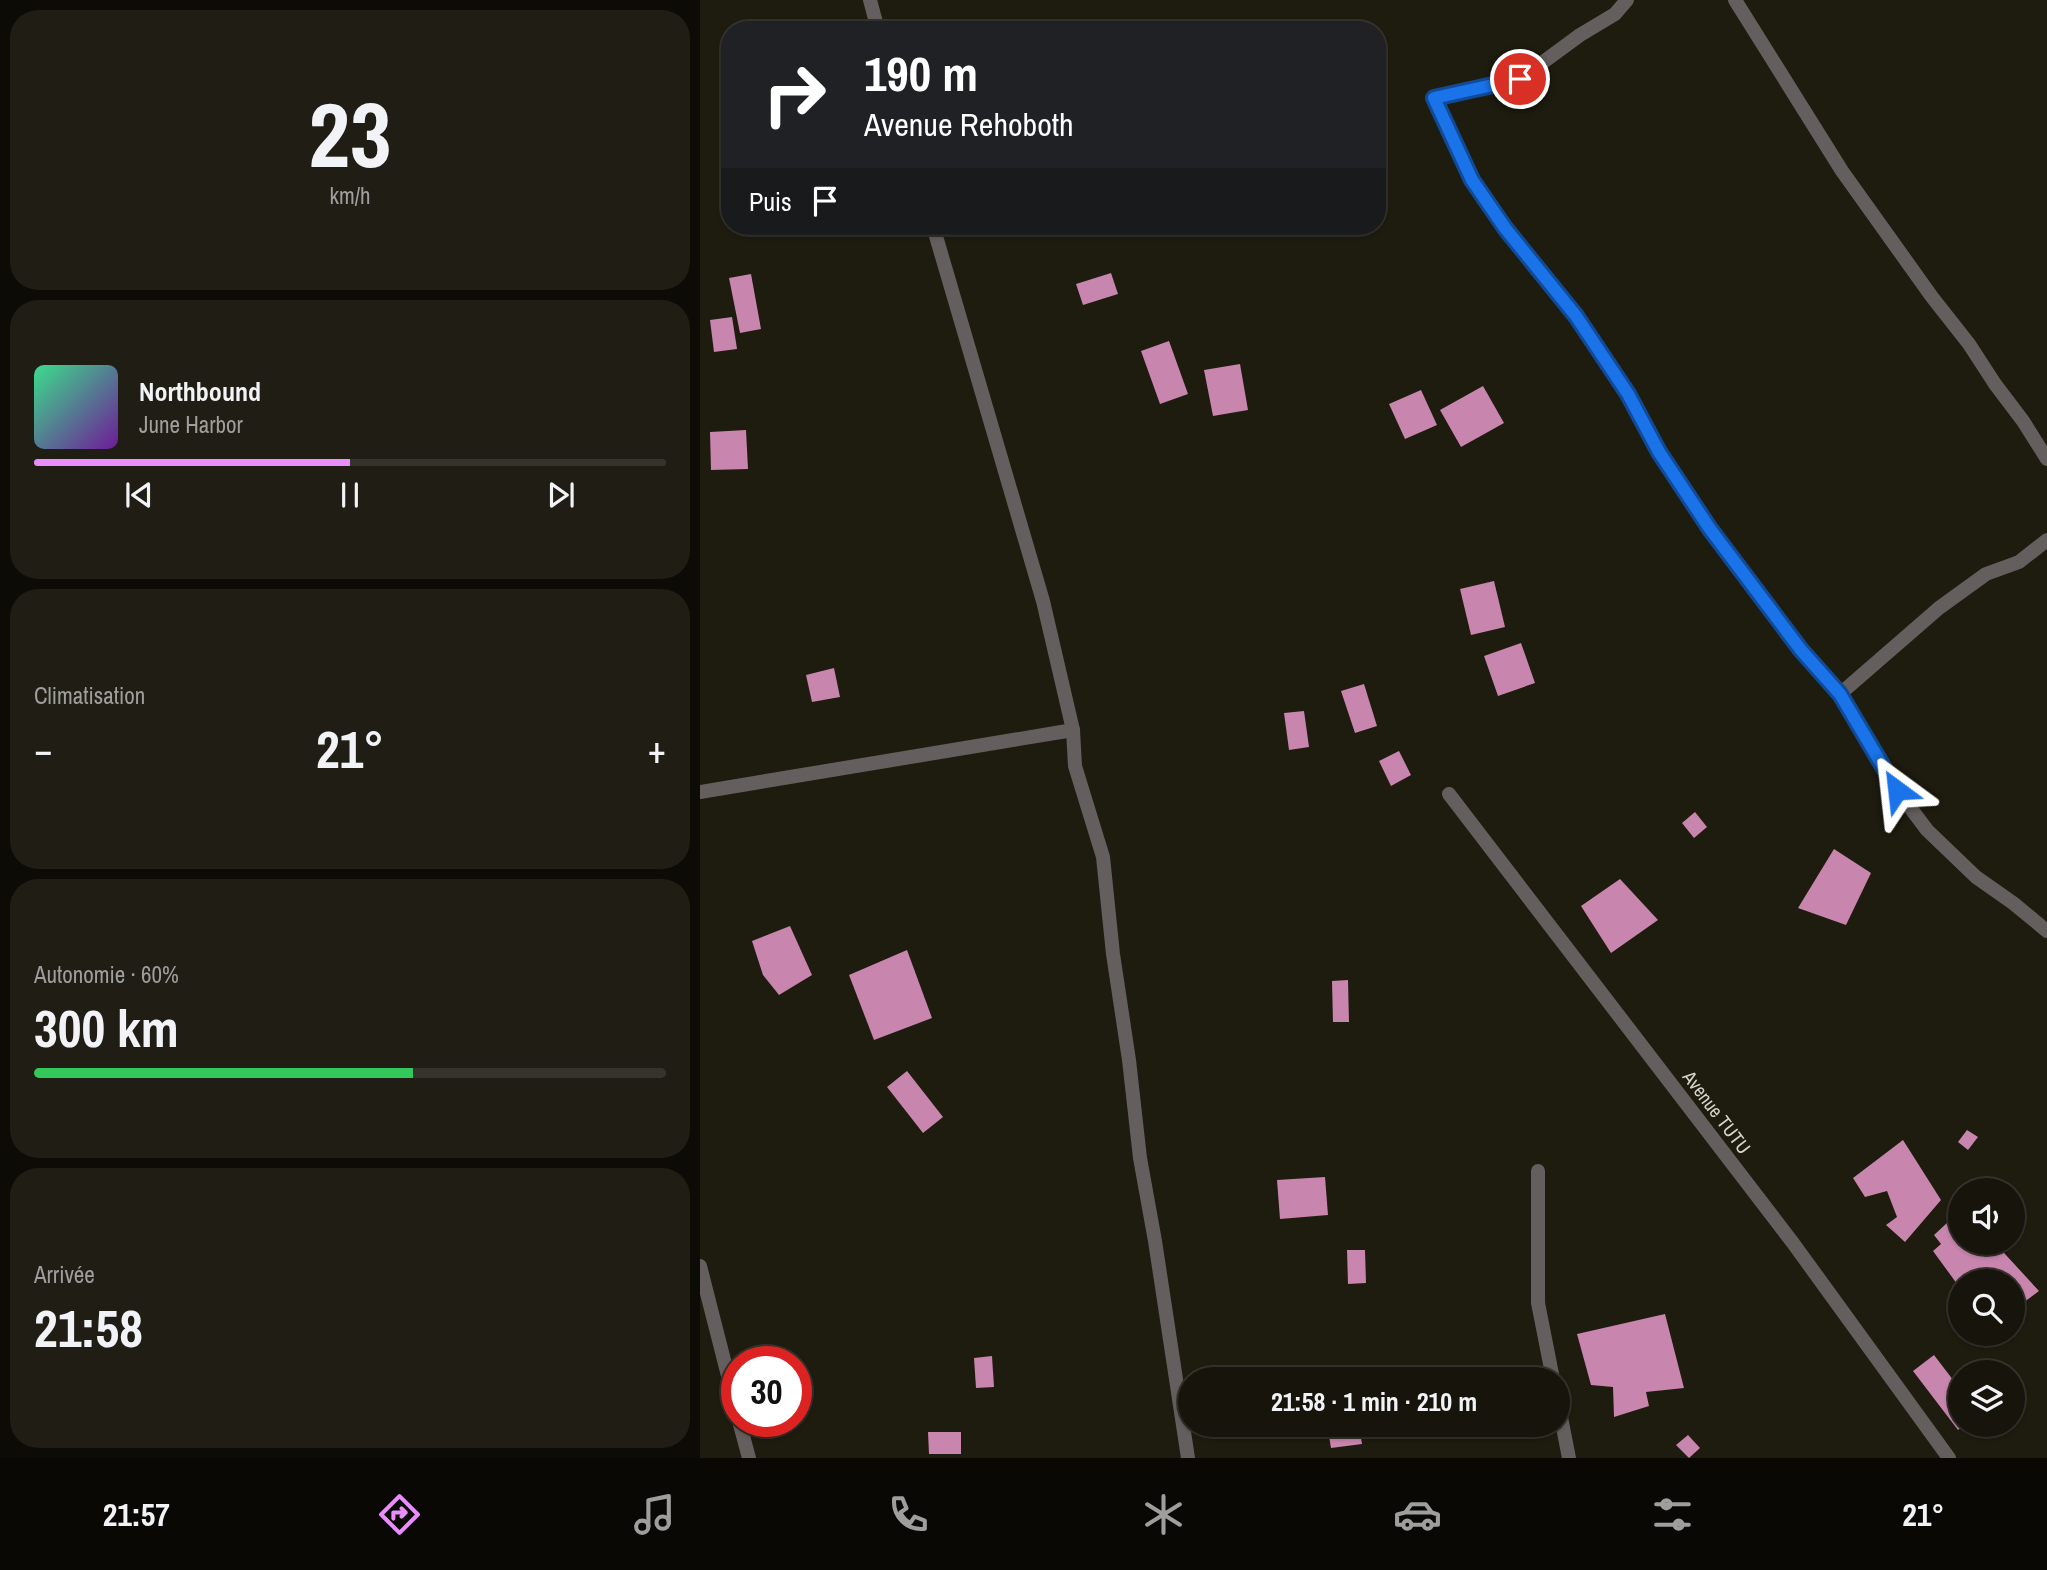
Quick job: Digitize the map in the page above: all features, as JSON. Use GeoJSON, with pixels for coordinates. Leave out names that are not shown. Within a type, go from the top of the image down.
{"type":"FeatureCollection","features":[{"type":"Feature","properties":{"kind":"street"},"geometry":{"type":"LineString","coordinates":[[870,0],[876,21]]}},
{"type":"Feature","properties":{"kind":"street"},"geometry":{"type":"LineString","coordinates":[[1627,0],[1615,14],[1580,35],[1520,79],[1434,98],[1472,180],[1505,228],[1576,316],[1628,394],[1659,452],[1710,529],[1801,650],[1840,694],[1897,790],[1927,830],[1976,877],[2047,931]]}},
{"type":"Feature","properties":{"kind":"street"},"geometry":{"type":"LineString","coordinates":[[1735,0],[1842,171],[1969,344],[2047,459]]}},
{"type":"Feature","properties":{"kind":"street"},"geometry":{"type":"LineString","coordinates":[[936,235],[1043,601],[1073,730],[1075,766],[1104,857],[1113,954],[1140,1158],[1188,1458]]}},
{"type":"Feature","properties":{"kind":"street"},"geometry":{"type":"LineString","coordinates":[[1840,694],[1939,608],[1986,574],[2019,562],[2047,540]]}},
{"type":"Feature","properties":{"kind":"street"},"geometry":{"type":"LineString","coordinates":[[700,792],[1073,730]]}},
{"type":"Feature","properties":{"kind":"street","name":"Avenue TUTU"},"geometry":{"type":"LineString","coordinates":[[1449,794],[1793,1243],[1949,1458]]}},
{"type":"Feature","properties":{"kind":"street"},"geometry":{"type":"LineString","coordinates":[[1538,1171],[1538,1303],[1551,1367]]}},
{"type":"Feature","properties":{"kind":"street"},"geometry":{"type":"LineString","coordinates":[[700,1266],[721,1348]]}},
{"type":"Feature","properties":{"kind":"street"},"geometry":{"type":"LineString","coordinates":[[743,1437],[749,1458]]}},
{"type":"Feature","properties":{"kind":"street"},"geometry":{"type":"LineString","coordinates":[[1565,1437],[1569,1458]]}},
{"type":"Feature","properties":{"kind":"building"},"geometry":{"type":"Polygon","coordinates":[[[1111,273],[1118,294],[1083,305],[1076,284],[1111,273]]]}},
{"type":"Feature","properties":{"kind":"building"},"geometry":{"type":"Polygon","coordinates":[[[751,274],[761,329],[740,333],[729,278],[751,274]]]}},
{"type":"Feature","properties":{"kind":"building"},"geometry":{"type":"Polygon","coordinates":[[[732,317],[737,349],[714,352],[710,320],[732,317]]]}},
{"type":"Feature","properties":{"kind":"building"},"geometry":{"type":"Polygon","coordinates":[[[1169,341],[1188,394],[1160,404],[1141,351],[1169,341]]]}},
{"type":"Feature","properties":{"kind":"building"},"geometry":{"type":"Polygon","coordinates":[[[1240,364],[1248,410],[1213,416],[1204,370],[1240,364]]]}},
{"type":"Feature","properties":{"kind":"building"},"geometry":{"type":"Polygon","coordinates":[[[1483,386],[1504,423],[1461,447],[1440,410],[1483,386]]]}},
{"type":"Feature","properties":{"kind":"building"},"geometry":{"type":"Polygon","coordinates":[[[1421,390],[1437,425],[1405,439],[1389,404],[1421,390]]]}},
{"type":"Feature","properties":{"kind":"building"},"geometry":{"type":"Polygon","coordinates":[[[746,430],[748,469],[711,470],[710,432],[746,430]]]}},
{"type":"Feature","properties":{"kind":"building"},"geometry":{"type":"Polygon","coordinates":[[[1494,581],[1505,627],[1471,635],[1460,589],[1494,581]]]}},
{"type":"Feature","properties":{"kind":"building"},"geometry":{"type":"Polygon","coordinates":[[[1521,643],[1535,683],[1498,696],[1484,656],[1521,643]]]}},
{"type":"Feature","properties":{"kind":"building"},"geometry":{"type":"Polygon","coordinates":[[[834,668],[840,697],[812,702],[806,675],[834,668]]]}},
{"type":"Feature","properties":{"kind":"building"},"geometry":{"type":"Polygon","coordinates":[[[1364,684],[1377,726],[1355,733],[1341,691],[1364,684]]]}},
{"type":"Feature","properties":{"kind":"building"},"geometry":{"type":"Polygon","coordinates":[[[1304,711],[1309,747],[1289,750],[1284,713],[1304,711]]]}},
{"type":"Feature","properties":{"kind":"building"},"geometry":{"type":"Polygon","coordinates":[[[1399,751],[1411,775],[1391,786],[1379,761],[1399,751]]]}},
{"type":"Feature","properties":{"kind":"building"},"geometry":{"type":"Polygon","coordinates":[[[1695,812],[1707,827],[1694,838],[1682,823],[1695,812]]]}},
{"type":"Feature","properties":{"kind":"building"},"geometry":{"type":"Polygon","coordinates":[[[1834,849],[1871,873],[1846,925],[1798,908],[1834,849]]]}},
{"type":"Feature","properties":{"kind":"building"},"geometry":{"type":"Polygon","coordinates":[[[1620,879],[1658,920],[1611,953],[1581,906],[1620,879]]]}},
{"type":"Feature","properties":{"kind":"building"},"geometry":{"type":"Polygon","coordinates":[[[790,926],[812,975],[779,995],[763,975],[752,941],[790,926]]]}},
{"type":"Feature","properties":{"kind":"building"},"geometry":{"type":"Polygon","coordinates":[[[907,950],[932,1018],[874,1040],[849,975],[907,950]]]}},
{"type":"Feature","properties":{"kind":"building"},"geometry":{"type":"Polygon","coordinates":[[[1348,980],[1349,1022],[1333,1022],[1332,981],[1348,980]]]}},
{"type":"Feature","properties":{"kind":"building"},"geometry":{"type":"Polygon","coordinates":[[[907,1071],[943,1117],[923,1133],[887,1087],[907,1071]]]}},
{"type":"Feature","properties":{"kind":"building"},"geometry":{"type":"Polygon","coordinates":[[[1967,1130],[1978,1137],[1968,1150],[1958,1142],[1967,1130]]]}},
{"type":"Feature","properties":{"kind":"building"},"geometry":{"type":"Polygon","coordinates":[[[1903,1140],[1941,1200],[1905,1242],[1886,1225],[1897,1217],[1887,1191],[1865,1197],[1853,1178],[1903,1140]]]}},
{"type":"Feature","properties":{"kind":"building"},"geometry":{"type":"Polygon","coordinates":[[[1325,1177],[1328,1215],[1280,1219],[1277,1180],[1325,1177]]]}},
{"type":"Feature","properties":{"kind":"building"},"geometry":{"type":"Polygon","coordinates":[[[1948,1222],[1948,1255],[2006,1255],[2019,1269],[1948,1269],[1948,1272],[1933,1251],[1941,1244],[1934,1235],[1948,1222]]]}},
{"type":"Feature","properties":{"kind":"building"},"geometry":{"type":"Polygon","coordinates":[[[1347,1250],[1365,1250],[1366,1283],[1348,1284],[1347,1250]]]}},
{"type":"Feature","properties":{"kind":"building"},"geometry":{"type":"Polygon","coordinates":[[[2025,1276],[2039,1291],[2025,1301],[2025,1276]]]}},
{"type":"Feature","properties":{"kind":"building"},"geometry":{"type":"Polygon","coordinates":[[[1665,1314],[1684,1388],[1646,1392],[1649,1406],[1614,1417],[1613,1387],[1591,1385],[1577,1334],[1665,1314]]]}},
{"type":"Feature","properties":{"kind":"building"},"geometry":{"type":"Polygon","coordinates":[[[1934,1355],[1948,1373],[1948,1417],[1913,1371],[1934,1355]]]}},
{"type":"Feature","properties":{"kind":"building"},"geometry":{"type":"Polygon","coordinates":[[[992,1356],[994,1387],[976,1388],[974,1358],[992,1356]]]}},
{"type":"Feature","properties":{"kind":"building"},"geometry":{"type":"Polygon","coordinates":[[[928,1432],[961,1432],[961,1454],[929,1454],[928,1432]]]}},
{"type":"Feature","properties":{"kind":"building"},"geometry":{"type":"Polygon","coordinates":[[[1688,1435],[1700,1448],[1689,1458],[1676,1445],[1688,1435]]]}},
{"type":"Feature","properties":{"kind":"building"},"geometry":{"type":"Polygon","coordinates":[[[1329,1437],[1361,1437],[1362,1444],[1331,1448],[1329,1437]]]}},
{"type":"Feature","properties":{"kind":"route"},"geometry":{"type":"LineString","coordinates":[[1520,79],[1434,98],[1472,180],[1505,228],[1576,316],[1628,394],[1659,452],[1710,529],[1801,650],[1840,694],[1897,790]]}}]}
